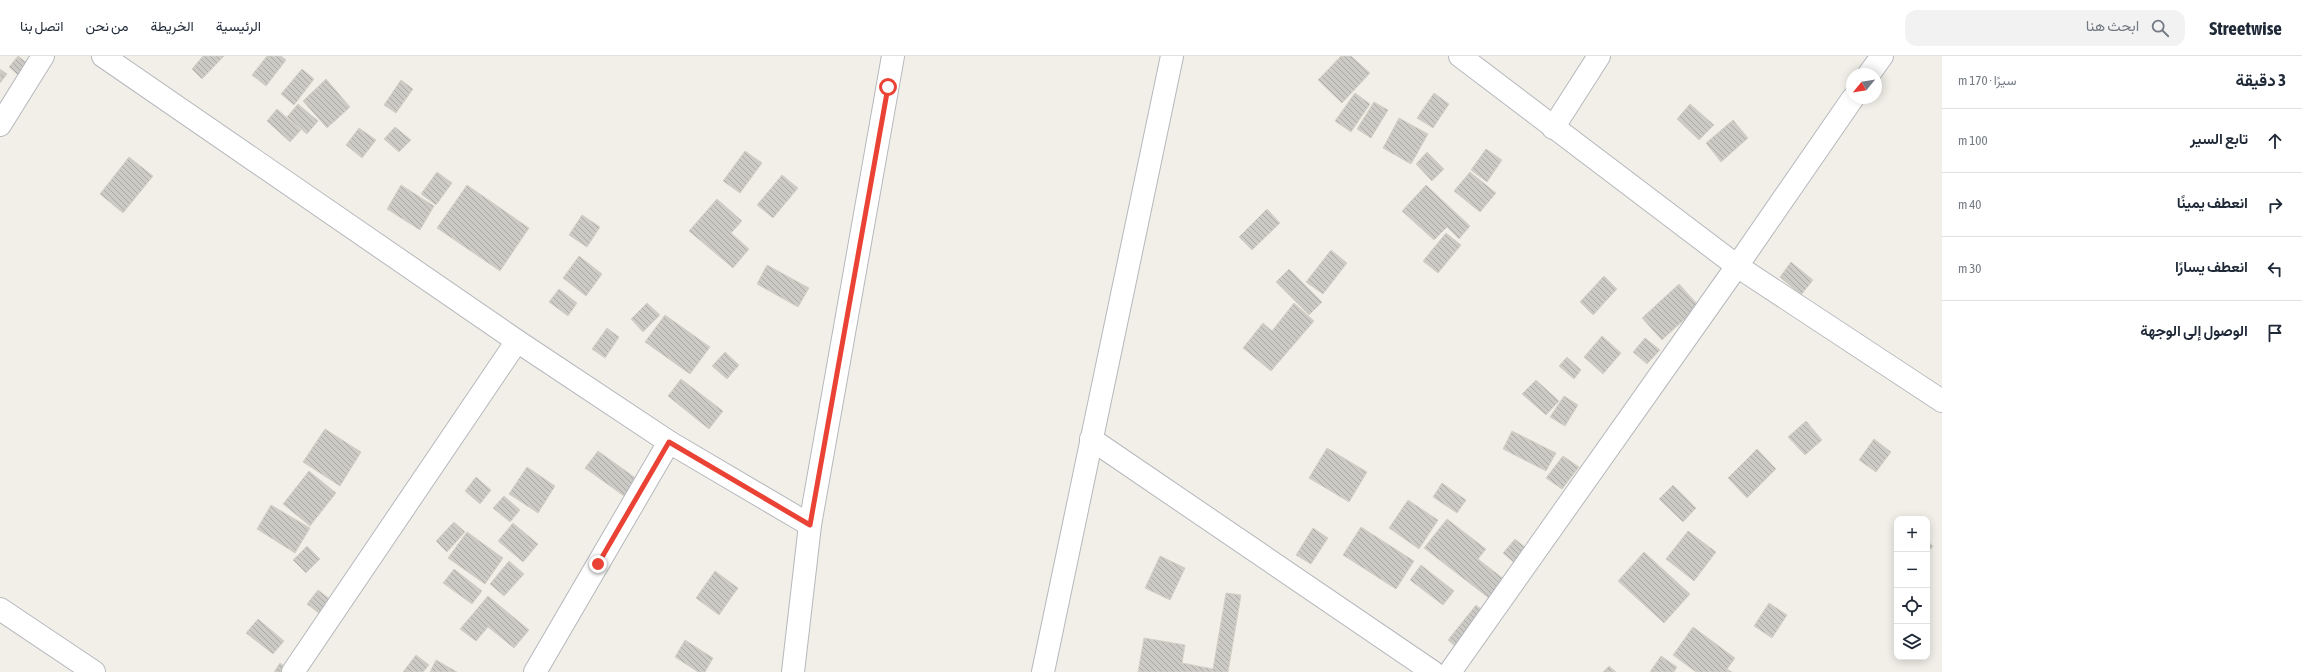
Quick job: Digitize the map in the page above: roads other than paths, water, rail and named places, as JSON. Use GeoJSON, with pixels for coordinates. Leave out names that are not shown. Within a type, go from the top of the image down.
{"type":"FeatureCollection","features":[{"type":"Feature","properties":{"kind":"street"},"geometry":{"type":"LineString","coordinates":[[0,125],[43,56]]}},
{"type":"Feature","properties":{"kind":"street"},"geometry":{"type":"LineString","coordinates":[[104,56],[517,341],[669,442],[810,525]]}},
{"type":"Feature","properties":{"kind":"street"},"geometry":{"type":"LineString","coordinates":[[793,672],[810,525],[893,56]]}},
{"type":"Feature","properties":{"kind":"street"},"geometry":{"type":"LineString","coordinates":[[1043,672],[1172,56]]}},
{"type":"Feature","properties":{"kind":"street"},"geometry":{"type":"LineString","coordinates":[[1460,56],[1737,266],[1942,401]]}},
{"type":"Feature","properties":{"kind":"street"},"geometry":{"type":"LineString","coordinates":[[1553,128],[1599,56]]}},
{"type":"Feature","properties":{"kind":"street"},"geometry":{"type":"LineString","coordinates":[[1873,68],[1882,56]]}},
{"type":"Feature","properties":{"kind":"street"},"geometry":{"type":"LineString","coordinates":[[1450,672],[1737,266],[1849,104]]}},
{"type":"Feature","properties":{"kind":"street"},"geometry":{"type":"LineString","coordinates":[[293,672],[517,341]]}},
{"type":"Feature","properties":{"kind":"street"},"geometry":{"type":"LineString","coordinates":[[1091,439],[1429,671]]}},
{"type":"Feature","properties":{"kind":"street"},"geometry":{"type":"LineString","coordinates":[[535,672],[669,442]]}},
{"type":"Feature","properties":{"kind":"street"},"geometry":{"type":"LineString","coordinates":[[0,609],[94,672]]}}]}
